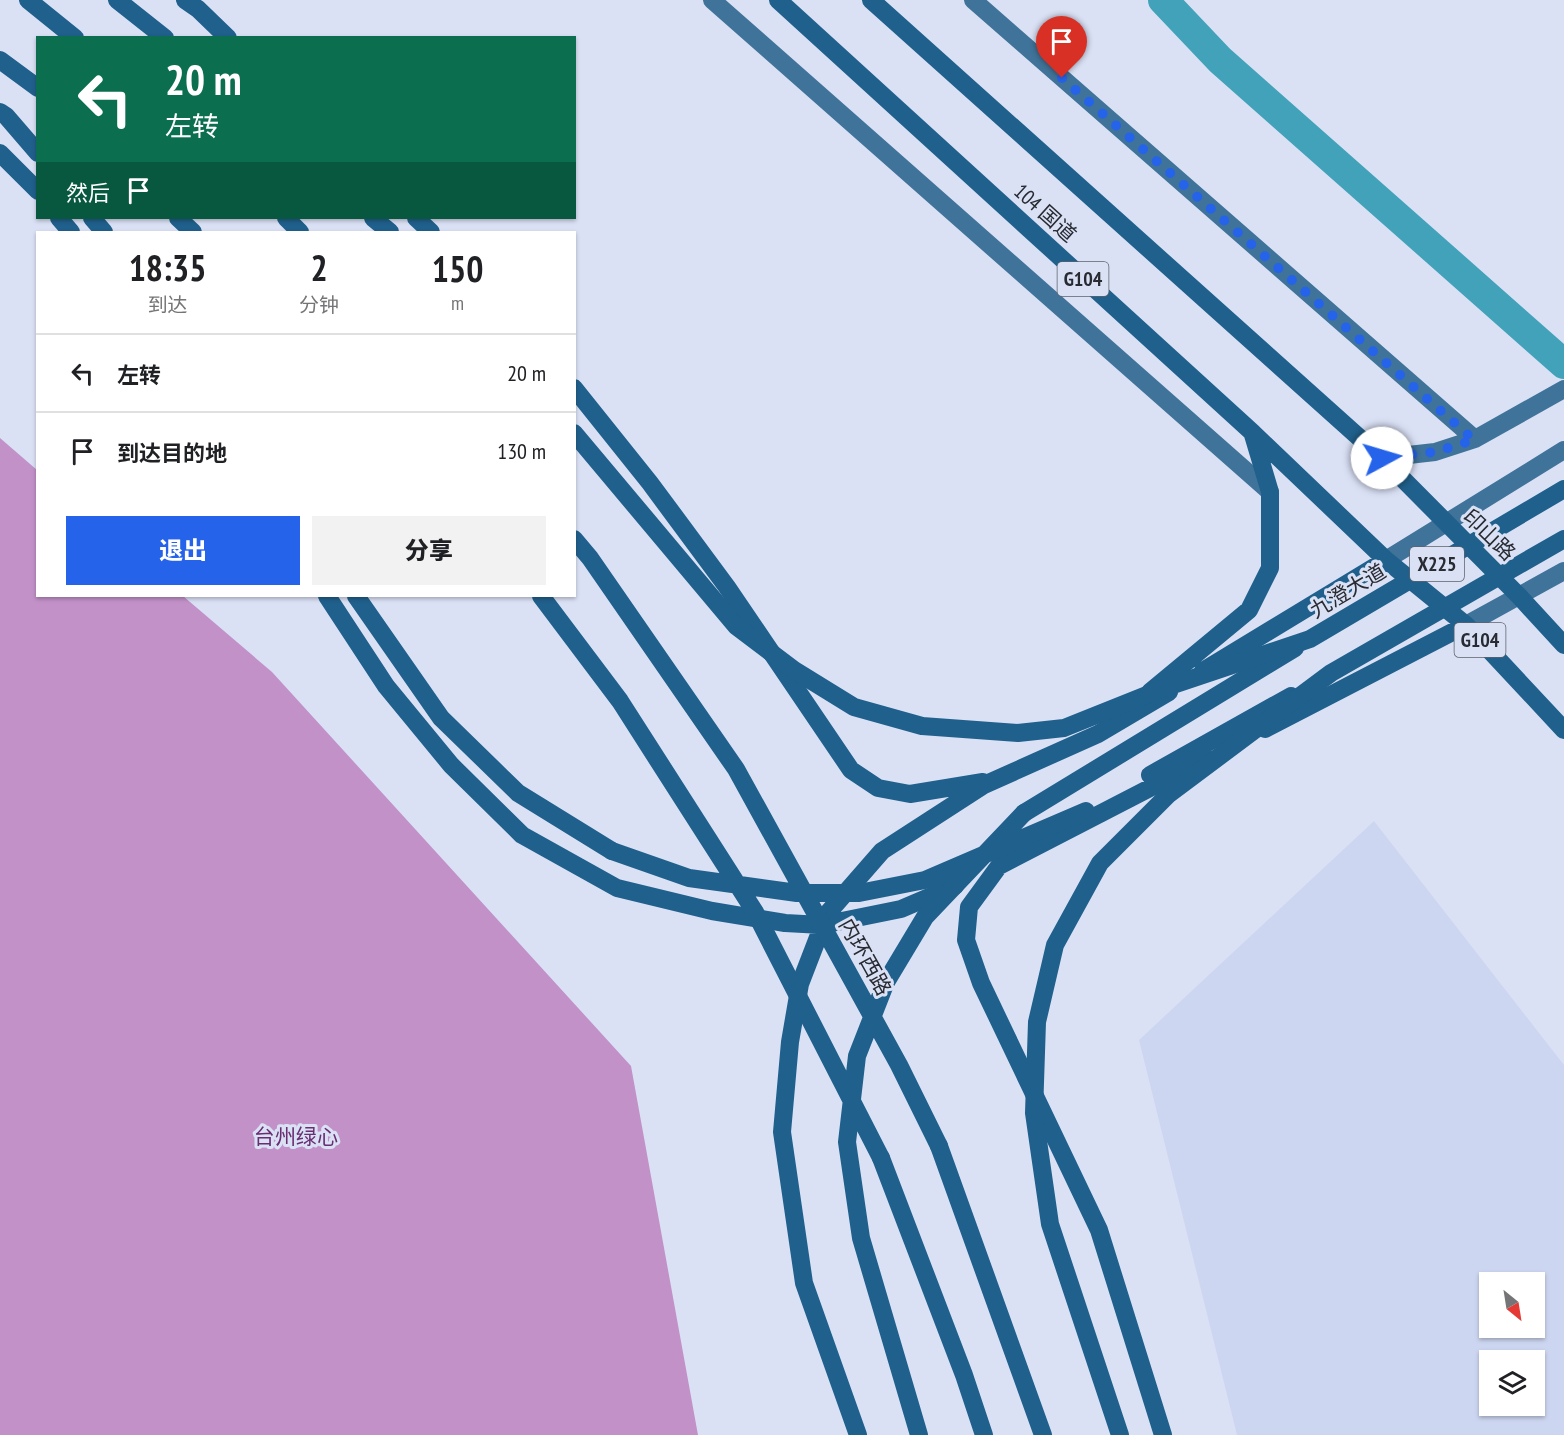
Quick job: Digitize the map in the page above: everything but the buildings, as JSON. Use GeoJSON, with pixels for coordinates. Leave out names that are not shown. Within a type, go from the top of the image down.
{"type":"FeatureCollection","features":[{"type":"Feature","properties":{"kind":"highway"},"geometry":{"type":"LineString","coordinates":[[28,0],[73,36]]}},
{"type":"Feature","properties":{"kind":"highway"},"geometry":{"type":"LineString","coordinates":[[117,0],[162,36]]}},
{"type":"Feature","properties":{"kind":"highway"},"geometry":{"type":"LineString","coordinates":[[185,0],[226,36]]}},
{"type":"Feature","properties":{"kind":"highway","name":"104 国道"},"geometry":{"type":"LineString","coordinates":[[778,0],[1253,433],[1386,560]]}},
{"type":"Feature","properties":{"kind":"highway","name":"104 国道"},"geometry":{"type":"LineString","coordinates":[[871,0],[1382,458]]}},
{"type":"Feature","properties":{"kind":"highway"},"geometry":{"type":"LineString","coordinates":[[0,60],[36,87]]}},
{"type":"Feature","properties":{"kind":"highway"},"geometry":{"type":"LineString","coordinates":[[0,111],[36,151]]}},
{"type":"Feature","properties":{"kind":"highway"},"geometry":{"type":"LineString","coordinates":[[0,153],[36,189]]}},
{"type":"Feature","properties":{"kind":"highway"},"geometry":{"type":"LineString","coordinates":[[60,219],[70,231]]}},
{"type":"Feature","properties":{"kind":"highway"},"geometry":{"type":"LineString","coordinates":[[93,219],[103,231]]}},
{"type":"Feature","properties":{"kind":"highway"},"geometry":{"type":"LineString","coordinates":[[179,219],[192,231]]}},
{"type":"Feature","properties":{"kind":"highway"},"geometry":{"type":"LineString","coordinates":[[287,219],[299,231]]}},
{"type":"Feature","properties":{"kind":"highway"},"geometry":{"type":"LineString","coordinates":[[375,219],[389,231]]}},
{"type":"Feature","properties":{"kind":"highway"},"geometry":{"type":"LineString","coordinates":[[417,219],[430,231]]}},
{"type":"Feature","properties":{"kind":"highway"},"geometry":{"type":"LineString","coordinates":[[576,390],[650,483],[727,587],[851,770],[878,788],[910,794],[994,780]]}},
{"type":"Feature","properties":{"kind":"highway"},"geometry":{"type":"LineString","coordinates":[[1098,734],[1249,610],[1270,568],[1270,492],[1253,433]]}},
{"type":"Feature","properties":{"kind":"highway"},"geometry":{"type":"LineString","coordinates":[[576,435],[736,626],[794,670],[854,707],[922,726],[1018,733],[1064,728],[1164,688],[1310,639]]}},
{"type":"Feature","properties":{"kind":"highway","name":"印山路"},"geometry":{"type":"LineString","coordinates":[[1382,458],[1519,596],[1564,645]]}},
{"type":"Feature","properties":{"kind":"highway","name":"九澄大道"},"geometry":{"type":"LineString","coordinates":[[1310,639],[1564,489]]}},
{"type":"Feature","properties":{"kind":"highway","name":"X225"},"geometry":{"type":"LineString","coordinates":[[1331,673],[1564,539]]}},
{"type":"Feature","properties":{"kind":"highway","name":"内环西路"},"geometry":{"type":"LineString","coordinates":[[576,541],[590,558],[735,769],[899,1065],[939,1146],[1043,1435]]}},
{"type":"Feature","properties":{"kind":"highway"},"geometry":{"type":"LineString","coordinates":[[858,1435],[804,1283],[782,1132],[790,1042],[800,984],[827,914],[882,851],[994,780],[1098,734],[1386,560]]}},
{"type":"Feature","properties":{"kind":"highway","name":"G104"},"geometry":{"type":"LineString","coordinates":[[1386,560],[1466,625],[1564,730]]}},
{"type":"Feature","properties":{"kind":"highway"},"geometry":{"type":"LineString","coordinates":[[328,597],[400,704],[451,765],[522,835],[617,888],[712,911],[784,923],[822,925],[901,909],[999,866],[1466,625]]}},
{"type":"Feature","properties":{"kind":"highway"},"geometry":{"type":"LineString","coordinates":[[357,597],[441,718],[518,793],[612,851],[689,878],[797,893],[859,893],[925,880],[1086,812],[1331,673]]}},
{"type":"Feature","properties":{"kind":"highway"},"geometry":{"type":"LineString","coordinates":[[542,597],[620,701],[755,912],[881,1158],[964,1375],[984,1435]]}},
{"type":"Feature","properties":{"kind":"highway"},"geometry":{"type":"LineString","coordinates":[[919,1435],[861,1238],[846,1142],[857,1056],[886,982],[925,916],[1024,813],[1310,639]]}},
{"type":"Feature","properties":{"kind":"highway"},"geometry":{"type":"LineString","coordinates":[[1120,1435],[1050,1224],[1034,1113],[1037,1022],[1055,945],[1101,863],[1169,794],[1331,673]]}},
{"type":"Feature","properties":{"kind":"highway"},"geometry":{"type":"LineString","coordinates":[[999,866],[969,907],[966,940],[981,983],[1099,1230],[1164,1435]]}},
{"type":"Feature","properties":{"kind":"main road"},"geometry":{"type":"LineString","coordinates":[[712,0],[1270,492]]}},
{"type":"Feature","properties":{"kind":"main road"},"geometry":{"type":"LineString","coordinates":[[973,0],[1474,440]]}},
{"type":"Feature","properties":{"kind":"main road"},"geometry":{"type":"LineString","coordinates":[[1382,458],[1435,452],[1474,440],[1564,389]]}},
{"type":"Feature","properties":{"kind":"main road"},"geometry":{"type":"LineString","coordinates":[[1386,560],[1564,450]]}},
{"type":"Feature","properties":{"kind":"main road"},"geometry":{"type":"LineString","coordinates":[[1466,625],[1564,571]]}},
{"type":"Feature","properties":{"kind":"shaded area"},"geometry":{"type":"Polygon","coordinates":[[[1374,821],[1564,1065],[1564,1435],[1237,1435],[1139,1040],[1374,821]]]}},
{"type":"Feature","properties":{"kind":"green space","name":"台州绿心"},"geometry":{"type":"Polygon","coordinates":[[[0,438],[36,469],[36,597],[184,597],[272,672],[631,1066],[698,1435],[0,1435],[0,438]]]}},
{"type":"Feature","properties":{"kind":"waterway"},"geometry":{"type":"LineString","coordinates":[[1163,0],[1220,60],[1564,364]]}},
{"type":"Feature","properties":{"kind":"route"},"geometry":{"type":"LineString","coordinates":[[1062,78],[1474,440],[1435,452],[1382,458]]}}]}
